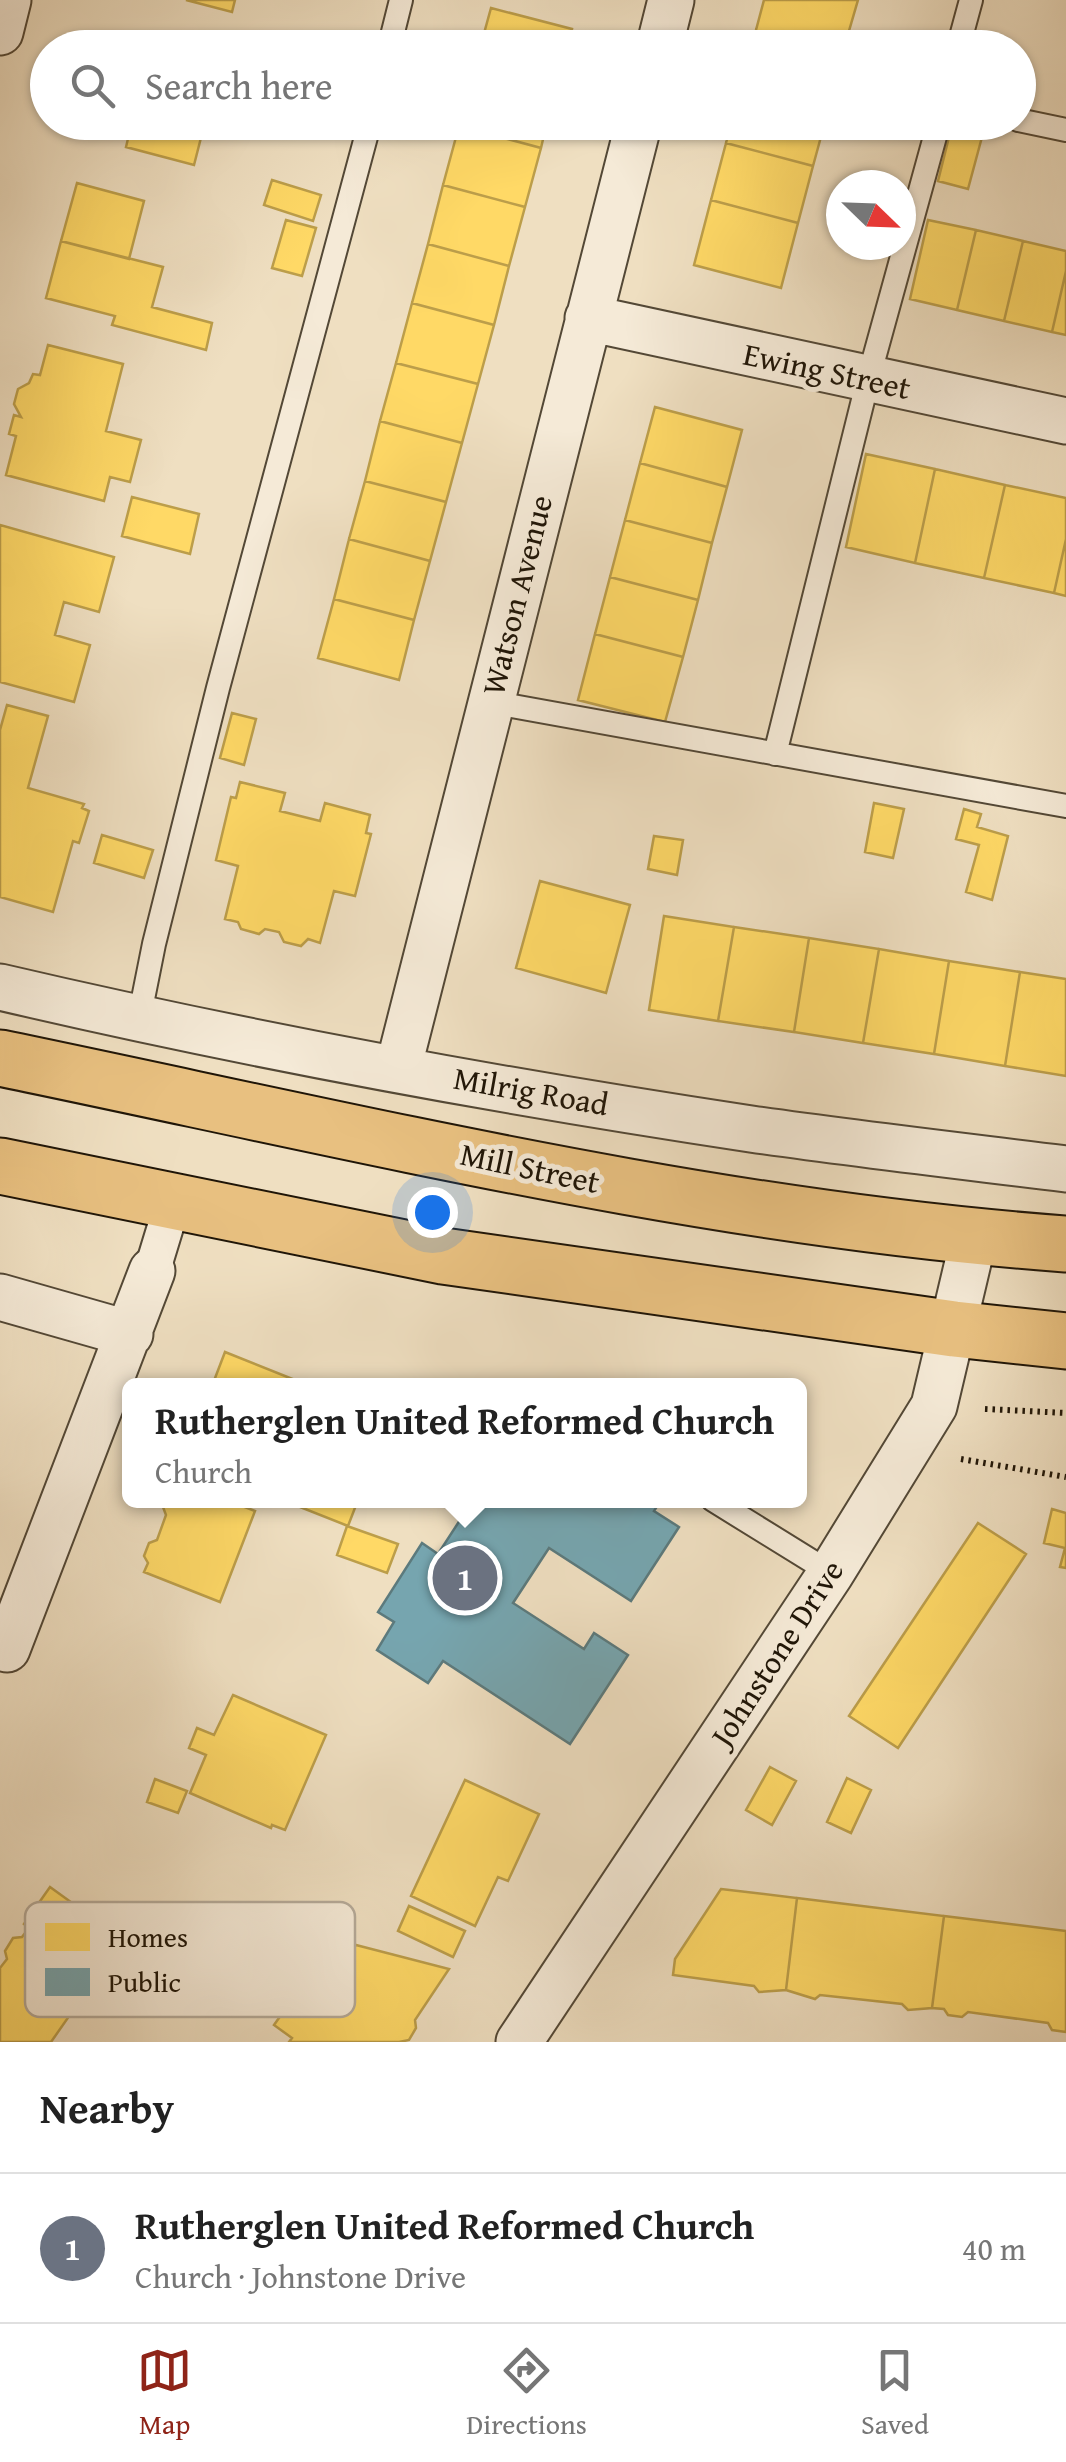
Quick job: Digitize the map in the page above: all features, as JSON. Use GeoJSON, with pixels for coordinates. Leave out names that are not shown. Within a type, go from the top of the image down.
{"type":"FeatureCollection","features":[{"type":"Feature","properties":{"kind":"main road","name":"Mill Street"},"geometry":{"type":"LineString","coordinates":[[0,1058],[590,1182],[974,1237],[1066,1244]]}},
{"type":"Feature","properties":{"kind":"main road"},"geometry":{"type":"LineString","coordinates":[[0,1166],[444,1256],[954,1329],[1066,1340]]}},
{"type":"Feature","properties":{"kind":"street"},"geometry":{"type":"LineString","coordinates":[[0,32],[8,0]]}},
{"type":"Feature","properties":{"kind":"street"},"geometry":{"type":"LineString","coordinates":[[664,30],[671,0]]}},
{"type":"Feature","properties":{"kind":"street","name":"Watson Avenue"},"geometry":{"type":"LineString","coordinates":[[398,1069],[634,140]]}},
{"type":"Feature","properties":{"kind":"street","name":"Ewing Street"},"geometry":{"type":"LineString","coordinates":[[588,318],[1066,421]]}},
{"type":"Feature","properties":{"kind":"street","name":"Milrig Road"},"geometry":{"type":"LineString","coordinates":[[0,987],[139,1020],[398,1069],[750,1128],[1066,1169]]}},
{"type":"Feature","properties":{"kind":"street"},"geometry":{"type":"LineString","coordinates":[[7,1649],[130,1334],[172,1202]]}},
{"type":"Feature","properties":{"kind":"street","name":"Johnstone Drive"},"geometry":{"type":"LineString","coordinates":[[536,2040],[934,1406],[974,1237]]}},
{"type":"Feature","properties":{"kind":"street"},"geometry":{"type":"LineString","coordinates":[[0,1296],[130,1334]]}},
{"type":"Feature","properties":{"kind":"lane"},"geometry":{"type":"LineString","coordinates":[[394,30],[401,0]]}},
{"type":"Feature","properties":{"kind":"lane"},"geometry":{"type":"LineString","coordinates":[[963,30],[971,0]]}},
{"type":"Feature","properties":{"kind":"lane"},"geometry":{"type":"LineString","coordinates":[[1036,124],[1066,130]]}},
{"type":"Feature","properties":{"kind":"lane"},"geometry":{"type":"LineString","coordinates":[[139,1020],[154,944],[223,669],[365,140]]}},
{"type":"Feature","properties":{"kind":"lane"},"geometry":{"type":"LineString","coordinates":[[775,754],[868,380],[934,140]]}},
{"type":"Feature","properties":{"kind":"lane"},"geometry":{"type":"LineString","coordinates":[[490,702],[1066,806]]}},
{"type":"Feature","properties":{"kind":"lane"},"geometry":{"type":"LineString","coordinates":[[726,1508],[831,1573]]}},
{"type":"Feature","properties":{"kind":"path"},"geometry":{"type":"LineString","coordinates":[[934,1406],[1066,1413]]}},
{"type":"Feature","properties":{"kind":"path"},"geometry":{"type":"LineString","coordinates":[[905,1449],[1066,1477]]}},
{"type":"Feature","properties":{"kind":"building: Homes"},"geometry":{"type":"Polygon","coordinates":[[[186,0],[235,0],[232,12],[186,0]]]}},
{"type":"Feature","properties":{"kind":"building: Homes"},"geometry":{"type":"Polygon","coordinates":[[[764,0],[858,0],[849,30],[756,30],[764,0]]]}},
{"type":"Feature","properties":{"kind":"building: Homes"},"geometry":{"type":"Polygon","coordinates":[[[491,8],[572,29],[572,30],[485,30],[491,8]]]}},
{"type":"Feature","properties":{"kind":"building: Homes"},"geometry":{"type":"Polygon","coordinates":[[[128,140],[200,140],[194,165],[126,147],[128,140]]]}},
{"type":"Feature","properties":{"kind":"building: Homes"},"geometry":{"type":"Polygon","coordinates":[[[455,140],[511,140],[541,148],[525,207],[443,185],[455,140]]]}},
{"type":"Feature","properties":{"kind":"building: Homes"},"geometry":{"type":"Polygon","coordinates":[[[511,140],[543,140],[541,148],[511,140]]]}},
{"type":"Feature","properties":{"kind":"building: Homes"},"geometry":{"type":"Polygon","coordinates":[[[727,140],[820,140],[813,166],[726,143],[727,140]]]}},
{"type":"Feature","properties":{"kind":"building: Homes"},"geometry":{"type":"Polygon","coordinates":[[[948,140],[981,140],[968,189],[938,181],[948,140]]]}},
{"type":"Feature","properties":{"kind":"building: Homes"},"geometry":{"type":"Polygon","coordinates":[[[726,143],[813,166],[798,223],[711,200],[726,143]]]}},
{"type":"Feature","properties":{"kind":"building: Homes"},"geometry":{"type":"Polygon","coordinates":[[[272,180],[321,195],[313,221],[264,205],[272,180]]]}},
{"type":"Feature","properties":{"kind":"building: Homes"},"geometry":{"type":"Polygon","coordinates":[[[77,183],[144,201],[129,259],[61,241],[77,183]]]}},
{"type":"Feature","properties":{"kind":"building: Homes"},"geometry":{"type":"Polygon","coordinates":[[[443,185],[525,207],[509,266],[428,244],[443,185]]]}},
{"type":"Feature","properties":{"kind":"building: Homes"},"geometry":{"type":"Polygon","coordinates":[[[711,200],[798,223],[781,288],[694,265],[711,200]]]}},
{"type":"Feature","properties":{"kind":"building: Homes"},"geometry":{"type":"Polygon","coordinates":[[[286,220],[316,228],[302,276],[272,268],[286,220]]]}},
{"type":"Feature","properties":{"kind":"building: Homes"},"geometry":{"type":"Polygon","coordinates":[[[928,220],[976,230],[957,310],[910,299],[928,220]]]}},
{"type":"Feature","properties":{"kind":"building: Homes"},"geometry":{"type":"Polygon","coordinates":[[[976,230],[1023,241],[1004,321],[957,310],[976,230]]]}},
{"type":"Feature","properties":{"kind":"building: Homes"},"geometry":{"type":"Polygon","coordinates":[[[61,241],[163,267],[152,307],[212,323],[206,350],[112,325],[115,316],[46,298],[61,241]]]}},
{"type":"Feature","properties":{"kind":"building: Homes"},"geometry":{"type":"Polygon","coordinates":[[[1023,241],[1066,251],[1066,271],[1052,332],[1004,321],[1023,241]]]}},
{"type":"Feature","properties":{"kind":"building: Homes"},"geometry":{"type":"Polygon","coordinates":[[[428,244],[509,266],[494,325],[412,303],[428,244]]]}},
{"type":"Feature","properties":{"kind":"building: Homes"},"geometry":{"type":"Polygon","coordinates":[[[1066,271],[1066,335],[1052,332],[1066,271]]]}},
{"type":"Feature","properties":{"kind":"building: Homes"},"geometry":{"type":"Polygon","coordinates":[[[412,303],[494,325],[478,384],[396,363],[412,303]]]}},
{"type":"Feature","properties":{"kind":"building: Homes"},"geometry":{"type":"Polygon","coordinates":[[[48,345],[123,364],[106,431],[141,440],[130,482],[110,477],[104,501],[6,475],[16,436],[9,434],[14,415],[21,417],[14,404],[18,389],[29,383],[33,374],[40,375],[48,345]]]}},
{"type":"Feature","properties":{"kind":"building: Homes"},"geometry":{"type":"Polygon","coordinates":[[[396,363],[478,384],[462,443],[380,421],[396,363]]]}},
{"type":"Feature","properties":{"kind":"building: Homes"},"geometry":{"type":"Polygon","coordinates":[[[655,407],[742,430],[727,487],[640,463],[655,407]]]}},
{"type":"Feature","properties":{"kind":"building: Homes"},"geometry":{"type":"Polygon","coordinates":[[[380,421],[462,443],[446,502],[365,481],[380,421]]]}},
{"type":"Feature","properties":{"kind":"building: Homes"},"geometry":{"type":"Polygon","coordinates":[[[866,454],[935,469],[915,563],[846,547],[866,454]]]}},
{"type":"Feature","properties":{"kind":"building: Homes"},"geometry":{"type":"Polygon","coordinates":[[[640,463],[727,487],[712,543],[625,520],[640,463]]]}},
{"type":"Feature","properties":{"kind":"building: Homes"},"geometry":{"type":"Polygon","coordinates":[[[935,469],[1005,485],[984,578],[915,563],[935,469]]]}},
{"type":"Feature","properties":{"kind":"building: Homes"},"geometry":{"type":"Polygon","coordinates":[[[365,481],[446,502],[430,561],[349,539],[365,481]]]}},
{"type":"Feature","properties":{"kind":"building: Homes"},"geometry":{"type":"Polygon","coordinates":[[[1005,485],[1066,498],[1066,539],[1054,593],[984,578],[1005,485]]]}},
{"type":"Feature","properties":{"kind":"building: Homes"},"geometry":{"type":"Polygon","coordinates":[[[132,497],[199,514],[190,554],[122,536],[132,497]]]}},
{"type":"Feature","properties":{"kind":"building: Homes"},"geometry":{"type":"Polygon","coordinates":[[[625,520],[712,543],[698,600],[610,577],[625,520]]]}},
{"type":"Feature","properties":{"kind":"building: Homes"},"geometry":{"type":"Polygon","coordinates":[[[0,525],[114,557],[99,612],[64,602],[55,635],[90,645],[74,702],[0,682],[0,525]]]}},
{"type":"Feature","properties":{"kind":"building: Homes"},"geometry":{"type":"Polygon","coordinates":[[[349,539],[430,561],[414,620],[334,599],[349,539]]]}},
{"type":"Feature","properties":{"kind":"building: Homes"},"geometry":{"type":"Polygon","coordinates":[[[1066,539],[1066,596],[1054,593],[1066,539]]]}},
{"type":"Feature","properties":{"kind":"building: Homes"},"geometry":{"type":"Polygon","coordinates":[[[610,577],[698,600],[683,657],[595,634],[610,577]]]}},
{"type":"Feature","properties":{"kind":"building: Homes"},"geometry":{"type":"Polygon","coordinates":[[[334,599],[414,620],[399,680],[318,658],[334,599]]]}},
{"type":"Feature","properties":{"kind":"building: Homes"},"geometry":{"type":"Polygon","coordinates":[[[595,634],[683,657],[665,722],[578,700],[595,634]]]}},
{"type":"Feature","properties":{"kind":"building: Homes"},"geometry":{"type":"Polygon","coordinates":[[[7,705],[48,716],[28,788],[84,804],[82,808],[89,811],[79,843],[73,841],[53,912],[0,897],[0,730],[7,705]]]}},
{"type":"Feature","properties":{"kind":"building: Homes"},"geometry":{"type":"Polygon","coordinates":[[[232,713],[256,719],[244,765],[220,758],[232,713]]]}},
{"type":"Feature","properties":{"kind":"building: Homes"},"geometry":{"type":"Polygon","coordinates":[[[240,782],[285,793],[280,811],[320,821],[325,803],[370,815],[366,833],[371,834],[355,896],[334,891],[320,943],[308,939],[301,946],[284,942],[279,932],[265,929],[259,934],[225,919],[238,866],[216,860],[231,797],[236,798],[240,782]]]}},
{"type":"Feature","properties":{"kind":"building: Homes"},"geometry":{"type":"Polygon","coordinates":[[[874,803],[904,809],[893,858],[865,852],[874,803]]]}},
{"type":"Feature","properties":{"kind":"building: Homes"},"geometry":{"type":"Polygon","coordinates":[[[964,809],[981,814],[977,827],[1008,836],[992,900],[966,892],[979,845],[956,839],[964,809]]]}},
{"type":"Feature","properties":{"kind":"building: Homes"},"geometry":{"type":"Polygon","coordinates":[[[102,835],[153,850],[144,878],[94,863],[102,835]]]}},
{"type":"Feature","properties":{"kind":"building: Homes"},"geometry":{"type":"Polygon","coordinates":[[[654,836],[683,840],[677,875],[648,869],[654,836]]]}},
{"type":"Feature","properties":{"kind":"building: Homes"},"geometry":{"type":"Polygon","coordinates":[[[540,881],[630,905],[606,993],[516,968],[540,881]]]}},
{"type":"Feature","properties":{"kind":"building: Homes"},"geometry":{"type":"Polygon","coordinates":[[[664,916],[734,927],[718,1021],[649,1010],[664,916]]]}},
{"type":"Feature","properties":{"kind":"building: Homes"},"geometry":{"type":"Polygon","coordinates":[[[734,927],[809,938],[794,1032],[718,1021],[734,927]]]}},
{"type":"Feature","properties":{"kind":"building: Homes"},"geometry":{"type":"Polygon","coordinates":[[[809,938],[879,949],[863,1043],[794,1032],[809,938]]]}},
{"type":"Feature","properties":{"kind":"building: Homes"},"geometry":{"type":"Polygon","coordinates":[[[879,949],[949,961],[934,1054],[863,1043],[879,949]]]}},
{"type":"Feature","properties":{"kind":"building: Homes"},"geometry":{"type":"Polygon","coordinates":[[[949,961],[1020,972],[1005,1066],[934,1054],[949,961]]]}},
{"type":"Feature","properties":{"kind":"building: Homes"},"geometry":{"type":"Polygon","coordinates":[[[1020,972],[1066,979],[1066,1076],[1005,1066],[1020,972]]]}},
{"type":"Feature","properties":{"kind":"building: Homes"},"geometry":{"type":"Polygon","coordinates":[[[225,1352],[290,1378],[215,1378],[225,1352]]]}},
{"type":"Feature","properties":{"kind":"building: Homes"},"geometry":{"type":"Polygon","coordinates":[[[163,1508],[255,1511],[220,1602],[144,1572],[149,1543],[157,1540],[166,1515],[163,1508]]]}},
{"type":"Feature","properties":{"kind":"building: Homes"},"geometry":{"type":"Polygon","coordinates":[[[303,1508],[355,1508],[348,1526],[303,1508]]]}},
{"type":"Feature","properties":{"kind":"building: Homes"},"geometry":{"type":"Polygon","coordinates":[[[1052,1509],[1066,1513],[1066,1568],[1060,1567],[1065,1548],[1044,1543],[1052,1509]]]}},
{"type":"Feature","properties":{"kind":"building: Homes"},"geometry":{"type":"Polygon","coordinates":[[[978,1523],[1026,1554],[898,1748],[849,1716],[978,1523]]]}},
{"type":"Feature","properties":{"kind":"building: Homes"},"geometry":{"type":"Polygon","coordinates":[[[347,1526],[398,1544],[387,1573],[337,1555],[347,1526]]]}},
{"type":"Feature","properties":{"kind":"building: Homes"},"geometry":{"type":"Polygon","coordinates":[[[233,1695],[326,1735],[285,1830],[272,1825],[271,1828],[190,1793],[206,1755],[189,1748],[197,1728],[214,1735],[233,1695]]]}},
{"type":"Feature","properties":{"kind":"building: Homes"},"geometry":{"type":"Polygon","coordinates":[[[770,1767],[796,1781],[772,1825],[746,1810],[770,1767]]]}},
{"type":"Feature","properties":{"kind":"building: Homes"},"geometry":{"type":"Polygon","coordinates":[[[847,1778],[871,1790],[851,1833],[827,1822],[847,1778]]]}},
{"type":"Feature","properties":{"kind":"building: Homes"},"geometry":{"type":"Polygon","coordinates":[[[155,1779],[187,1791],[178,1813],[147,1802],[155,1779]]]}},
{"type":"Feature","properties":{"kind":"building: Homes"},"geometry":{"type":"Polygon","coordinates":[[[465,1780],[539,1814],[508,1881],[498,1877],[475,1926],[411,1896],[465,1780]]]}},
{"type":"Feature","properties":{"kind":"building: Homes"},"geometry":{"type":"Polygon","coordinates":[[[50,1887],[71,1902],[39,1902],[50,1887]]]}},
{"type":"Feature","properties":{"kind":"building: Homes"},"geometry":{"type":"Polygon","coordinates":[[[721,1889],[797,1898],[786,1990],[759,1992],[754,1986],[673,1975],[675,1959],[721,1889]]]}},
{"type":"Feature","properties":{"kind":"building: Homes"},"geometry":{"type":"Polygon","coordinates":[[[797,1898],[944,1916],[932,2008],[908,2010],[902,2004],[820,1995],[815,1999],[786,1990],[797,1898]]]}},
{"type":"Feature","properties":{"kind":"building: Homes"},"geometry":{"type":"Polygon","coordinates":[[[409,1906],[465,1931],[453,1957],[398,1931],[409,1906]]]}},
{"type":"Feature","properties":{"kind":"building: Homes"},"geometry":{"type":"Polygon","coordinates":[[[944,1916],[1066,1931],[1066,2032],[1052,2030],[1048,2023],[968,2012],[962,2017],[932,2008],[944,1916]]]}},
{"type":"Feature","properties":{"kind":"building: Homes"},"geometry":{"type":"Polygon","coordinates":[[[25,1933],[25,2017],[68,2017],[51,2042],[0,2042],[0,1968],[13,1938],[25,1933]]]}},
{"type":"Feature","properties":{"kind":"building: Homes"},"geometry":{"type":"Polygon","coordinates":[[[355,1946],[449,1969],[415,2020],[416,2028],[409,2040],[289,2042],[292,2038],[274,2025],[280,2017],[355,2017],[355,1946]]]}},
{"type":"Feature","properties":{"kind":"building: Public"},"geometry":{"type":"Polygon","coordinates":[[[468,1508],[656,1508],[654,1511],[679,1527],[631,1601],[549,1548],[513,1603],[584,1649],[594,1633],[628,1655],[570,1744],[443,1661],[428,1683],[377,1650],[394,1622],[378,1612],[422,1543],[438,1554],[468,1508]]]}},
{"type":"Feature","properties":{"kind":"place","name":"Rutherglen United Reformed Church"},"geometry":{"type":"Point","coordinates":[465,1578]}}]}
